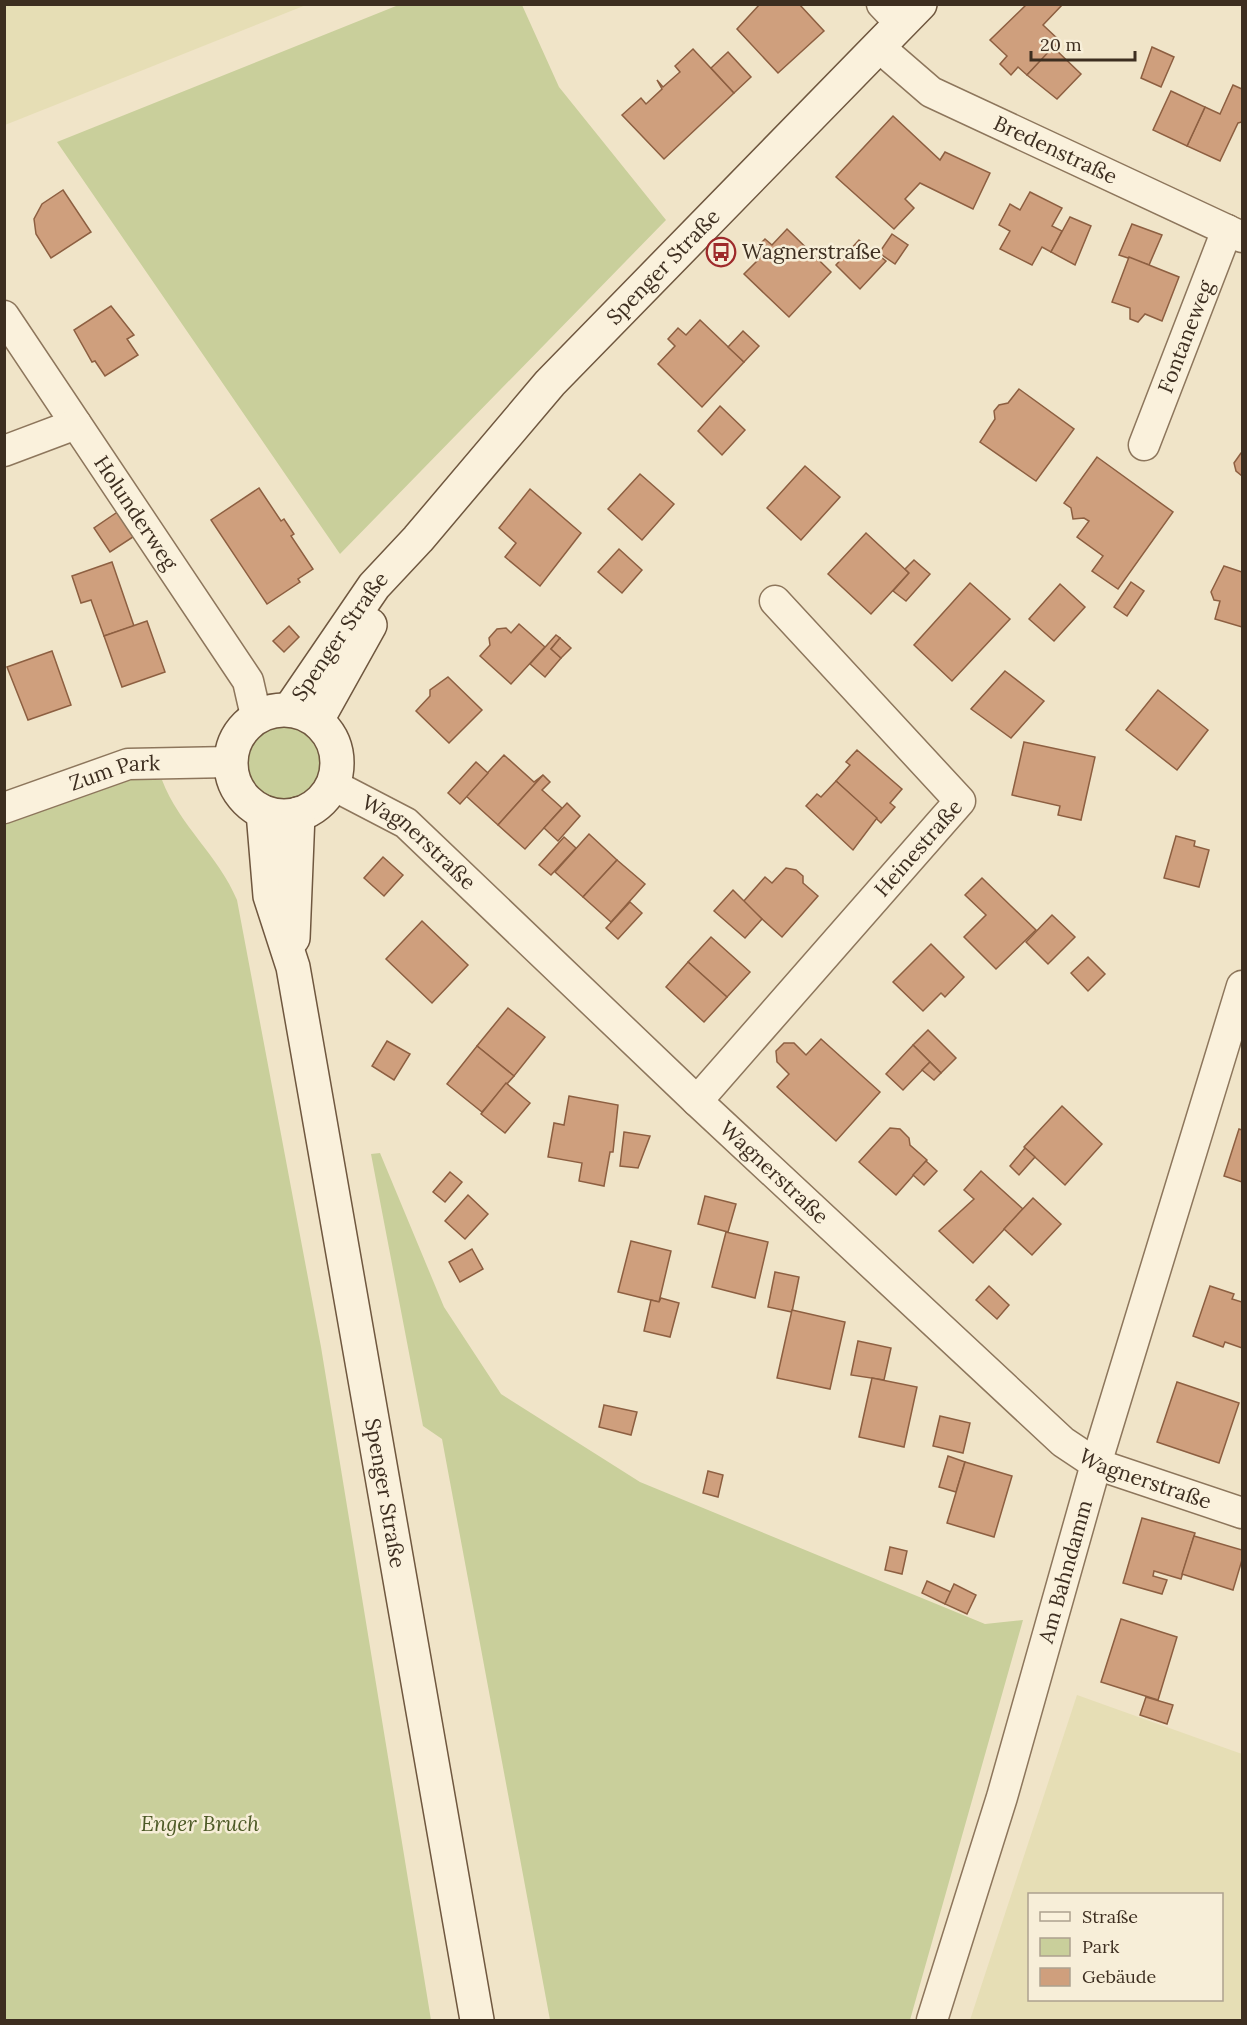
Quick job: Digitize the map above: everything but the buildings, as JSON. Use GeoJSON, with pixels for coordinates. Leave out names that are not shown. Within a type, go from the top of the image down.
{"type":"FeatureCollection","features":[{"type":"Feature","properties":{"kind":"street","name":"Bredenstraße"},"geometry":{"type":"LineString","coordinates":[[896,20],[931,92],[1235,234]]}},
{"type":"Feature","properties":{"kind":"street","name":"Spenger Straße"},"geometry":{"type":"LineString","coordinates":[[304,715],[418,539],[550,382],[896,20]]}},
{"type":"Feature","properties":{"kind":"street","name":"Fontaneweg"},"geometry":{"type":"LineString","coordinates":[[1144,445],[1235,234]]}},
{"type":"Feature","properties":{"kind":"street","name":"Holunderweg"},"geometry":{"type":"LineString","coordinates":[[4,316],[248,681],[255,716]]}},
{"type":"Feature","properties":{"kind":"street"},"geometry":{"type":"LineString","coordinates":[[4,451],[76,424]]}},
{"type":"Feature","properties":{"kind":"street","name":"Heinestraße"},"geometry":{"type":"LineString","coordinates":[[697,1101],[960,801],[775,601]]}},
{"type":"Feature","properties":{"kind":"street"},"geometry":{"type":"LineString","coordinates":[[275,710],[304,715],[325,728],[337,752],[337,770],[333,785],[318,804],[298,814],[280,816],[263,812],[241,796],[233,779],[230,762],[237,736],[255,716],[275,710]]}},
{"type":"Feature","properties":{"kind":"street","name":"Zum Park"},"geometry":{"type":"LineString","coordinates":[[4,808],[128,764],[230,762]]}},
{"type":"Feature","properties":{"kind":"street","name":"Wagnerstraße"},"geometry":{"type":"LineString","coordinates":[[333,785],[406,823],[697,1101],[1063,1442],[1096,1464],[1242,1513]]}},
{"type":"Feature","properties":{"kind":"street","name":"Spenger Straße"},"geometry":{"type":"LineString","coordinates":[[263,812],[270,896],[293,967],[477,2020]]}},
{"type":"Feature","properties":{"kind":"street","name":"Spenger Straße"},"geometry":{"type":"LineString","coordinates":[[293,967],[294,869],[298,814]]}},
{"type":"Feature","properties":{"kind":"street","name":"Am Bahndamm"},"geometry":{"type":"LineString","coordinates":[[932,2020],[1002,1797],[1096,1464],[1242,986]]}},
{"type":"Feature","properties":{"kind":"shaded area"},"geometry":{"type":"Polygon","coordinates":[[[5,4],[306,4],[306,5],[5,125],[5,4]]]}},
{"type":"Feature","properties":{"kind":"shaded area"},"geometry":{"type":"Polygon","coordinates":[[[1077,1695],[1242,1754],[1242,2020],[970,2020],[1077,1695]]]}},
{"type":"Feature","properties":{"kind":"green space"},"geometry":{"type":"Polygon","coordinates":[[[401,4],[522,5],[559,87],[666,220],[340,554],[57,142],[401,4]]]}},
{"type":"Feature","properties":{"kind":"green space"},"geometry":{"type":"Polygon","coordinates":[[[284,722],[299,725],[312,734],[321,747],[324,762],[321,777],[312,790],[299,799],[284,802],[269,799],[256,790],[247,777],[244,762],[247,747],[256,734],[269,725],[284,722]]]}},
{"type":"Feature","properties":{"kind":"green space","name":"Enger Bruch"},"geometry":{"type":"Polygon","coordinates":[[[126,778],[162,780],[178,812],[220,869],[237,900],[321,1347],[431,2020],[5,2020],[5,824],[126,778]]]}},
{"type":"Feature","properties":{"kind":"green space"},"geometry":{"type":"Polygon","coordinates":[[[380,1153],[444,1307],[501,1394],[640,1482],[985,1624],[1023,1620],[910,2020],[550,2020],[442,1439],[423,1426],[371,1154],[380,1153]]]}},
{"type":"Feature","properties":{"kind":"place","name":"Wagnerstraße"},"geometry":{"type":"Point","coordinates":[721,252]}}]}
